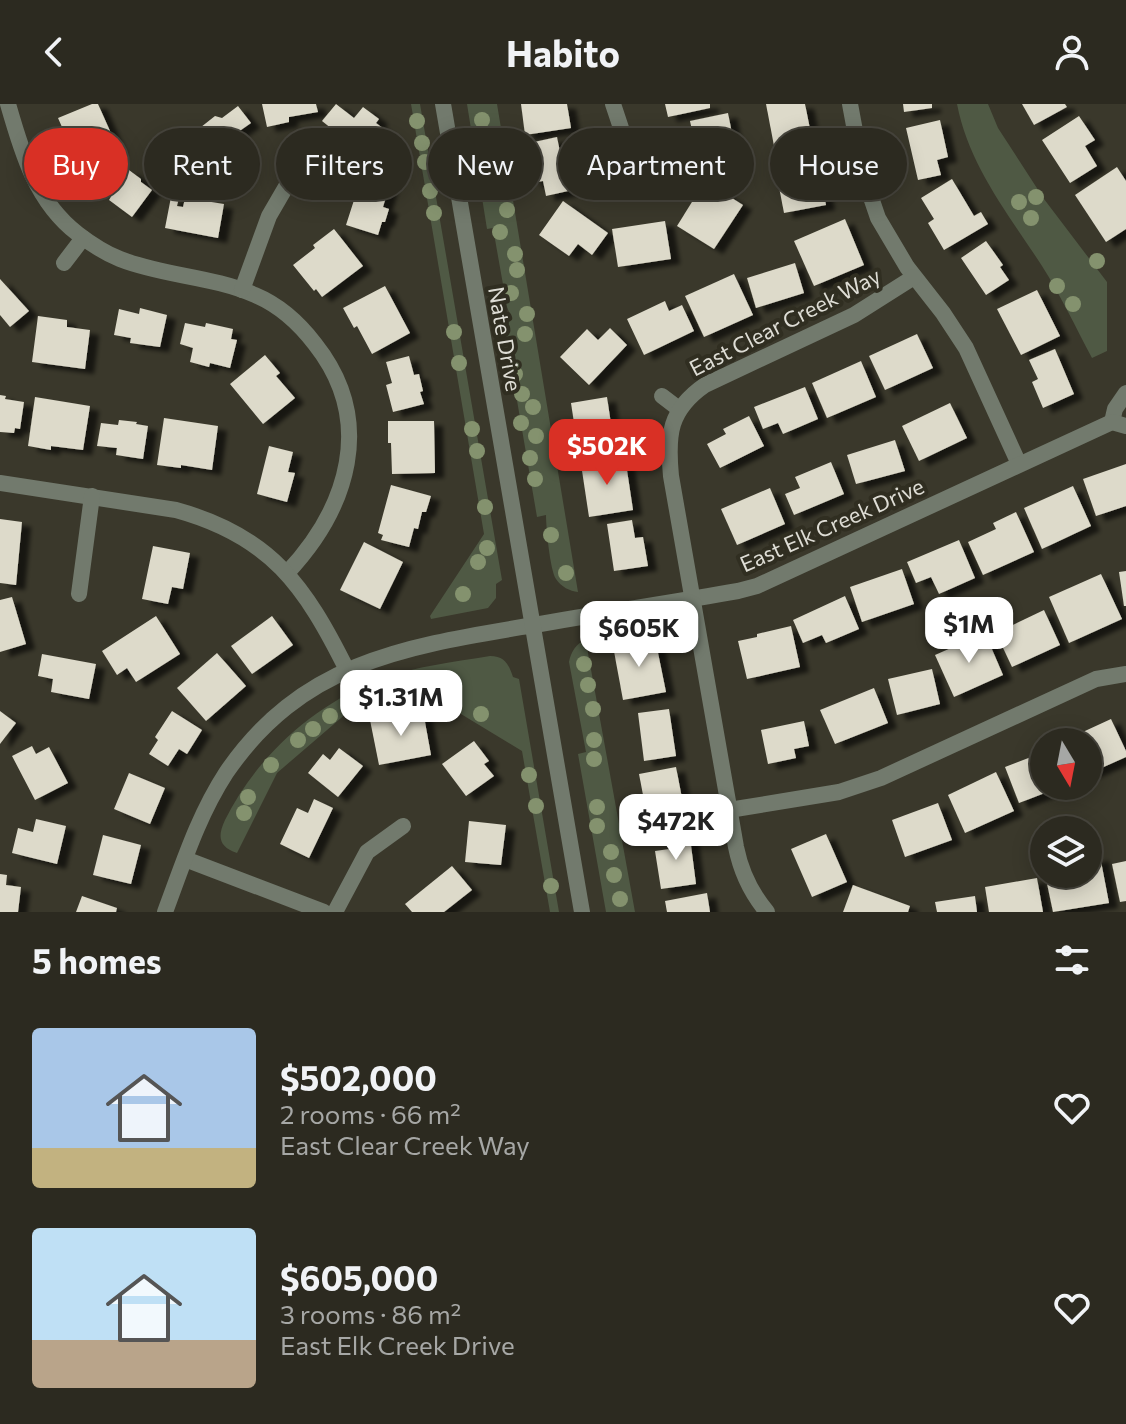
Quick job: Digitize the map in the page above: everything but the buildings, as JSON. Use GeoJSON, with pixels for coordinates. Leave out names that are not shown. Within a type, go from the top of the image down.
{"type":"FeatureCollection","features":[{"type":"Feature","properties":{"kind":"street"},"geometry":{"type":"LineString","coordinates":[[8,104],[24,159],[36,183],[59,217],[83,238],[127,262],[242,290],[272,304],[294,321],[323,355],[342,394],[348,453],[338,496],[316,538],[287,573]]}},
{"type":"Feature","properties":{"kind":"street","name":"Nate Drive"},"geometry":{"type":"LineString","coordinates":[[443,104],[582,912]]}},
{"type":"Feature","properties":{"kind":"street"},"geometry":{"type":"LineString","coordinates":[[613,104],[621,128]]}},
{"type":"Feature","properties":{"kind":"street"},"geometry":{"type":"LineString","coordinates":[[850,104],[870,199],[887,235],[914,277],[966,348],[1019,464]]}},
{"type":"Feature","properties":{"kind":"street"},"geometry":{"type":"LineString","coordinates":[[242,290],[269,216],[278,200]]}},
{"type":"Feature","properties":{"kind":"street"},"geometry":{"type":"LineString","coordinates":[[64,263],[83,238]]}},
{"type":"Feature","properties":{"kind":"street","name":"East Clear Creek Way"},"geometry":{"type":"LineString","coordinates":[[767,912],[741,869],[729,810],[669,459],[670,432],[679,409],[691,395],[713,381],[863,311],[914,277]]}},
{"type":"Feature","properties":{"kind":"street","name":"East Elk Creek Drive"},"geometry":{"type":"LineString","coordinates":[[165,912],[207,805],[228,771],[272,721],[317,686],[375,658],[413,647],[738,591],[766,582],[1019,464],[1119,424],[1115,409],[1126,393]]}},
{"type":"Feature","properties":{"kind":"street","name":"East Clear Creek Way"},"geometry":{"type":"LineString","coordinates":[[662,396],[679,409]]}},
{"type":"Feature","properties":{"kind":"street"},"geometry":{"type":"LineString","coordinates":[[0,483],[176,510],[243,537],[287,573],[316,611],[347,670]]}},
{"type":"Feature","properties":{"kind":"street"},"geometry":{"type":"LineString","coordinates":[[79,594],[92,496]]}},
{"type":"Feature","properties":{"kind":"street"},"geometry":{"type":"LineString","coordinates":[[729,810],[855,788],[1096,679],[1126,674]]}},
{"type":"Feature","properties":{"kind":"street"},"geometry":{"type":"LineString","coordinates":[[335,912],[365,855],[403,826]]}},
{"type":"Feature","properties":{"kind":"street"},"geometry":{"type":"LineString","coordinates":[[185,859],[324,912]]}},
{"type":"Feature","properties":{"kind":"green space"},"geometry":{"type":"Polygon","coordinates":[[[411,104],[420,104],[428,150],[428,200],[437,200],[502,580],[496,584],[496,598],[488,608],[431,619],[430,616],[484,534],[411,104]]]}},
{"type":"Feature","properties":{"kind":"green space"},"geometry":{"type":"Polygon","coordinates":[[[467,104],[497,104],[501,128],[471,128],[467,104]]]}},
{"type":"Feature","properties":{"kind":"green space"},"geometry":{"type":"Polygon","coordinates":[[[957,104],[988,104],[998,128],[1044,199],[1107,282],[1107,351],[1092,358],[1049,277],[980,169],[957,104]]]}},
{"type":"Feature","properties":{"kind":"green space"},"geometry":{"type":"Polygon","coordinates":[[[482,200],[513,200],[578,592],[566,588],[556,579],[550,558],[546,515],[537,517],[503,319],[511,317],[493,228],[487,229],[482,200]]]}},
{"type":"Feature","properties":{"kind":"green space"},"geometry":{"type":"Polygon","coordinates":[[[586,640],[635,912],[606,912],[578,754],[586,752],[569,662],[574,648],[586,640]]]}},
{"type":"Feature","properties":{"kind":"green space"},"geometry":{"type":"Polygon","coordinates":[[[490,656],[503,659],[513,677],[519,679],[559,912],[550,912],[522,751],[423,691],[348,712],[277,773],[237,853],[223,844],[221,831],[225,820],[253,775],[290,735],[311,718],[357,689],[395,675],[490,656]]]}}]}
